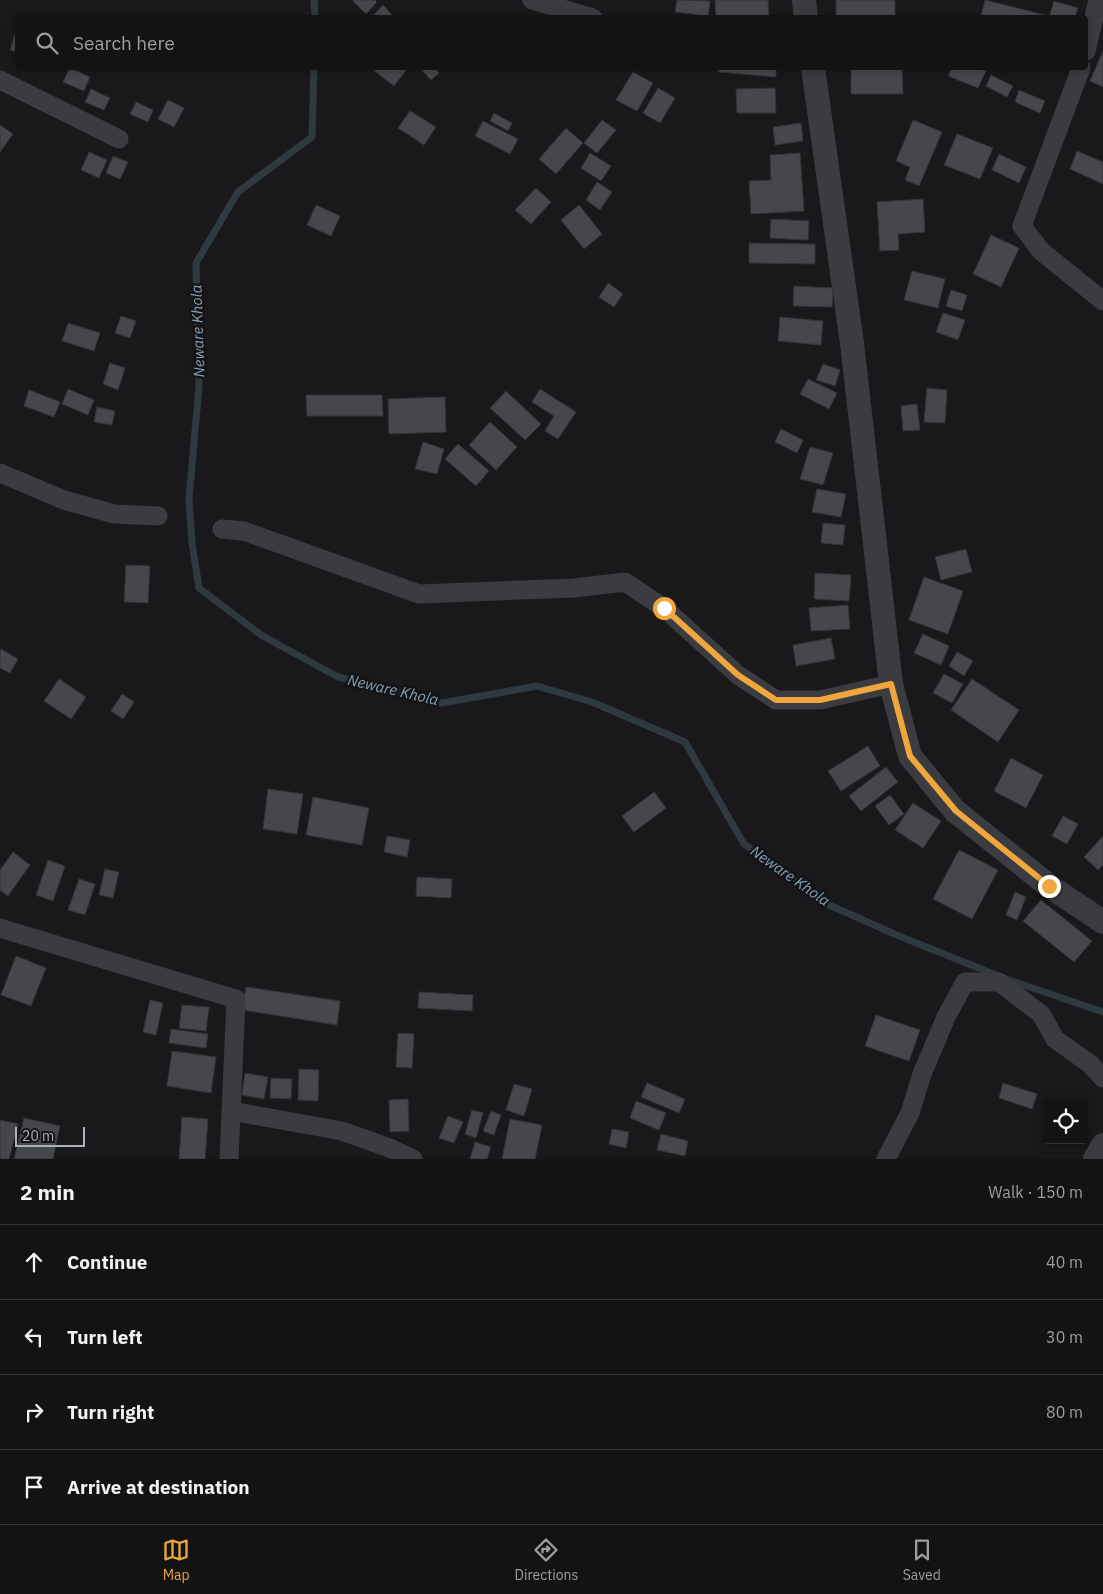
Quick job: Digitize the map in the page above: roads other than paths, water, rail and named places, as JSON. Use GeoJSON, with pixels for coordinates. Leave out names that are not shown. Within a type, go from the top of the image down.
{"type":"FeatureCollection","features":[{"type":"Feature","properties":{"kind":"street"},"geometry":{"type":"LineString","coordinates":[[532,0],[583,15]]}},
{"type":"Feature","properties":{"kind":"street"},"geometry":{"type":"LineString","coordinates":[[804,0],[806,15]]}},
{"type":"Feature","properties":{"kind":"street"},"geometry":{"type":"LineString","coordinates":[[1088,42],[1098,0]]}},
{"type":"Feature","properties":{"kind":"street"},"geometry":{"type":"LineString","coordinates":[[813,70],[852,343],[891,684],[910,756],[956,811],[1049,886],[1103,922]]}},
{"type":"Feature","properties":{"kind":"street"},"geometry":{"type":"LineString","coordinates":[[1080,70],[1022,226],[1041,251],[1103,301]]}},
{"type":"Feature","properties":{"kind":"street"},"geometry":{"type":"LineString","coordinates":[[0,80],[119,140]]}},
{"type":"Feature","properties":{"kind":"street"},"geometry":{"type":"LineString","coordinates":[[0,473],[64,500],[114,514],[158,516]]}},
{"type":"Feature","properties":{"kind":"street"},"geometry":{"type":"LineString","coordinates":[[222,529],[244,531],[419,594],[574,588],[625,582],[664,608],[738,675],[776,700],[820,700],[891,684]]}},
{"type":"Feature","properties":{"kind":"street"},"geometry":{"type":"LineString","coordinates":[[0,928],[236,999],[230,1159]]}},
{"type":"Feature","properties":{"kind":"street"},"geometry":{"type":"LineString","coordinates":[[886,1159],[910,1113],[922,1074],[946,1017],[965,982],[999,982],[1042,1014],[1055,1039],[1090,1064],[1103,1078]]}},
{"type":"Feature","properties":{"kind":"street"},"geometry":{"type":"LineString","coordinates":[[231,1111],[342,1131],[392,1149],[413,1159]]}},
{"type":"Feature","properties":{"kind":"street"},"geometry":{"type":"LineString","coordinates":[[1095,1159],[1103,1145]]}},
{"type":"Feature","properties":{"kind":"waterway","name":"Neware Khola"},"geometry":{"type":"LineString","coordinates":[[314,0],[315,15]]}},
{"type":"Feature","properties":{"kind":"waterway","name":"Neware Khola"},"geometry":{"type":"LineString","coordinates":[[314,70],[312,137],[238,192],[196,263],[199,386],[189,499],[192,543],[199,588],[261,635],[338,677],[442,703],[537,686],[592,702],[685,742],[744,844],[827,904],[899,936],[1006,979],[1103,1012]]}}]}
